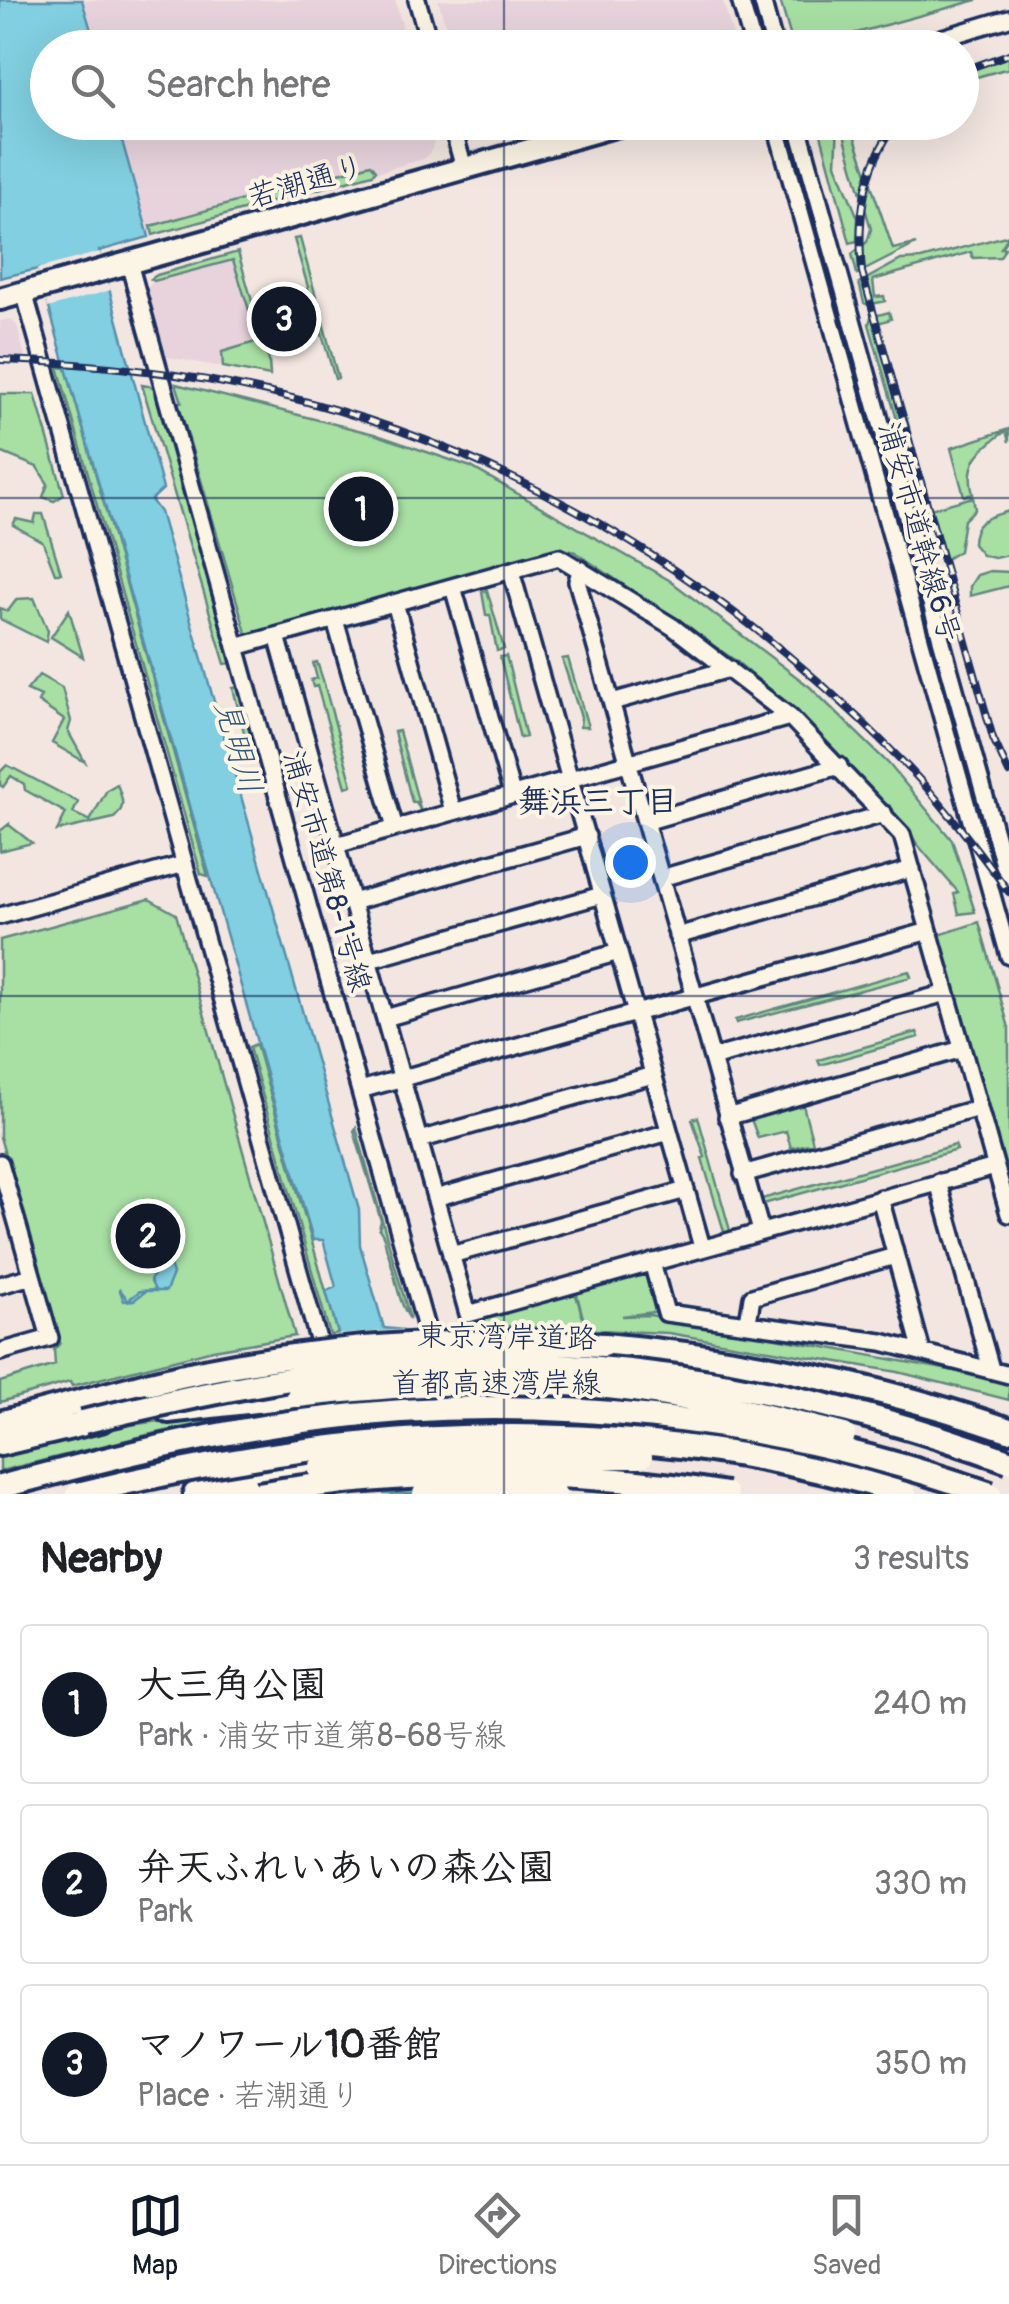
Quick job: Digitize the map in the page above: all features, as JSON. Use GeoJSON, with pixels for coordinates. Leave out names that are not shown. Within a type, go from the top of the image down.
{"type":"FeatureCollection","features":[{"type":"Feature","properties":{"kind":"highway","name":"東京湾岸道路"},"geometry":{"type":"LineString","coordinates":[[0,1423],[151,1383],[246,1363],[386,1346],[472,1342],[604,1346],[699,1356],[784,1370],[924,1403],[1009,1430]]}},
{"type":"Feature","properties":{"kind":"highway","name":"東京湾岸道路"},"geometry":{"type":"LineString","coordinates":[[0,1444],[233,1389],[344,1372],[430,1364],[524,1364],[616,1369],[736,1386],[874,1418],[1009,1460]]}},
{"type":"Feature","properties":{"kind":"highway"},"geometry":{"type":"LineString","coordinates":[[83,1422],[395,1386],[510,1382],[602,1387],[737,1410],[870,1441],[933,1461],[991,1494]]}},
{"type":"Feature","properties":{"kind":"highway"},"geometry":{"type":"LineString","coordinates":[[924,1403],[955,1405],[1009,1418]]}},
{"type":"Feature","properties":{"kind":"highway","name":"首都高速湾岸線"},"geometry":{"type":"LineString","coordinates":[[0,1487],[248,1429],[383,1412],[510,1408],[632,1414],[767,1433],[866,1456],[991,1494]]}},
{"type":"Feature","properties":{"kind":"highway","name":"首都高速湾岸線"},"geometry":{"type":"LineString","coordinates":[[78,1494],[252,1456],[404,1438],[570,1436],[729,1454],[905,1494]]}},
{"type":"Feature","properties":{"kind":"highway"},"geometry":{"type":"LineString","coordinates":[[194,1494],[291,1473],[392,1460],[528,1455],[694,1458],[729,1454]]}},
{"type":"Feature","properties":{"kind":"highway"},"geometry":{"type":"LineString","coordinates":[[258,1494],[376,1480],[512,1476],[603,1479],[726,1494]]}},
{"type":"Feature","properties":{"kind":"highway"},"geometry":{"type":"LineString","coordinates":[[424,1494],[555,1494]]}},
{"type":"Feature","properties":{"kind":"main road","name":"若潮通り"},"geometry":{"type":"LineString","coordinates":[[0,299],[564,140]]}},
{"type":"Feature","properties":{"kind":"street"},"geometry":{"type":"LineString","coordinates":[[418,0],[426,30]]}},
{"type":"Feature","properties":{"kind":"street"},"geometry":{"type":"LineString","coordinates":[[740,0],[749,30]]}},
{"type":"Feature","properties":{"kind":"street"},"geometry":{"type":"LineString","coordinates":[[762,0],[770,30]]}},
{"type":"Feature","properties":{"kind":"street"},"geometry":{"type":"LineString","coordinates":[[969,30],[1009,18]]}},
{"type":"Feature","properties":{"kind":"street"},"geometry":{"type":"LineString","coordinates":[[457,140],[464,168]]}},
{"type":"Feature","properties":{"kind":"street","name":"浦安市道幹線6号"},"geometry":{"type":"LineString","coordinates":[[780,140],[1009,956]]}},
{"type":"Feature","properties":{"kind":"street","name":"浦安市道幹線6号"},"geometry":{"type":"LineString","coordinates":[[802,140],[1009,883]]}},
{"type":"Feature","properties":{"kind":"street","name":"浦安市道第8-1号線"},"geometry":{"type":"LineString","coordinates":[[129,264],[474,1494]]}},
{"type":"Feature","properties":{"kind":"street"},"geometry":{"type":"LineString","coordinates":[[32,290],[184,864],[361,1494]]}},
{"type":"Feature","properties":{"kind":"street"},"geometry":{"type":"LineString","coordinates":[[236,647],[559,557],[673,626],[790,717],[902,835],[1009,1214]]}},
{"type":"Feature","properties":{"kind":"street"},"geometry":{"type":"LineString","coordinates":[[582,568],[578,581],[761,1231]]}},
{"type":"Feature","properties":{"kind":"street"},"geometry":{"type":"LineString","coordinates":[[511,570],[702,1247]]}},
{"type":"Feature","properties":{"kind":"street"},"geometry":{"type":"LineString","coordinates":[[453,587],[512,794]]}},
{"type":"Feature","properties":{"kind":"street"},"geometry":{"type":"LineString","coordinates":[[395,603],[453,811]]}},
{"type":"Feature","properties":{"kind":"street"},"geometry":{"type":"LineString","coordinates":[[335,620],[395,828]]}},
{"type":"Feature","properties":{"kind":"street"},"geometry":{"type":"LineString","coordinates":[[277,636],[468,1314],[996,1167]]}},
{"type":"Feature","properties":{"kind":"street"},"geometry":{"type":"LineString","coordinates":[[612,702],[729,669]]}},
{"type":"Feature","properties":{"kind":"street"},"geometry":{"type":"LineString","coordinates":[[336,844],[790,717]]}},
{"type":"Feature","properties":{"kind":"street"},"geometry":{"type":"LineString","coordinates":[[645,822],[839,766]]}},
{"type":"Feature","properties":{"kind":"street"},"geometry":{"type":"LineString","coordinates":[[661,878],[884,814]]}},
{"type":"Feature","properties":{"kind":"street"},"geometry":{"type":"LineString","coordinates":[[352,902],[587,836]]}},
{"type":"Feature","properties":{"kind":"street"},"geometry":{"type":"LineString","coordinates":[[0,916],[184,864]]}},
{"type":"Feature","properties":{"kind":"street"},"geometry":{"type":"LineString","coordinates":[[677,936],[912,869]]}},
{"type":"Feature","properties":{"kind":"street"},"geometry":{"type":"LineString","coordinates":[[369,960],[602,894]]}},
{"type":"Feature","properties":{"kind":"street"},"geometry":{"type":"LineString","coordinates":[[360,1090],[929,931]]}},
{"type":"Feature","properties":{"kind":"street"},"geometry":{"type":"LineString","coordinates":[[385,1018],[619,952]]}},
{"type":"Feature","properties":{"kind":"street"},"geometry":{"type":"LineString","coordinates":[[712,1058],[946,993]]}},
{"type":"Feature","properties":{"kind":"street"},"geometry":{"type":"LineString","coordinates":[[727,1117],[962,1050]]}},
{"type":"Feature","properties":{"kind":"street"},"geometry":{"type":"LineString","coordinates":[[419,1140],[653,1075]]}},
{"type":"Feature","properties":{"kind":"street"},"geometry":{"type":"LineString","coordinates":[[743,1174],[979,1108]]}},
{"type":"Feature","properties":{"kind":"street"},"geometry":{"type":"LineString","coordinates":[[435,1198],[669,1132]]}},
{"type":"Feature","properties":{"kind":"street"},"geometry":{"type":"LineString","coordinates":[[0,1162],[8,1216],[32,1276],[50,1338],[0,1352]]}},
{"type":"Feature","properties":{"kind":"street"},"geometry":{"type":"LineString","coordinates":[[938,1182],[991,1369]]}},
{"type":"Feature","properties":{"kind":"street"},"geometry":{"type":"LineString","coordinates":[[451,1255],[686,1190]]}},
{"type":"Feature","properties":{"kind":"street"},"geometry":{"type":"LineString","coordinates":[[880,1198],[922,1352]]}},
{"type":"Feature","properties":{"kind":"street"},"geometry":{"type":"LineString","coordinates":[[748,1322],[752,1298],[896,1256]]}},
{"type":"Feature","properties":{"kind":"street"},"geometry":{"type":"LineString","coordinates":[[652,1262],[666,1313],[882,1342],[1009,1375]]}},
{"type":"Feature","properties":{"kind":"street"},"geometry":{"type":"LineString","coordinates":[[0,1285],[32,1276]]}},
{"type":"Feature","properties":{"kind":"shaded area"},"geometry":{"type":"Polygon","coordinates":[[[84,0],[395,0],[403,30],[92,30],[84,0]]]}},
{"type":"Feature","properties":{"kind":"shaded area"},"geometry":{"type":"Polygon","coordinates":[[[438,0],[723,0],[731,30],[447,30],[438,0]]]}},
{"type":"Feature","properties":{"kind":"shaded area"},"geometry":{"type":"Polygon","coordinates":[[[123,140],[434,140],[424,159],[150,236],[123,140]]]}},
{"type":"Feature","properties":{"kind":"shaded area"},"geometry":{"type":"Polygon","coordinates":[[[238,252],[270,376],[167,357],[147,290],[157,275],[238,252]]]}},
{"type":"Feature","properties":{"kind":"shaded area"},"geometry":{"type":"Polygon","coordinates":[[[10,319],[17,325],[27,364],[0,363],[0,321],[10,319]]]}},
{"type":"Feature","properties":{"kind":"green space"},"geometry":{"type":"Polygon","coordinates":[[[780,0],[977,0],[867,30],[789,30],[780,0]]]}},
{"type":"Feature","properties":{"kind":"green space"},"geometry":{"type":"Polygon","coordinates":[[[1009,55],[1009,68],[979,76],[979,63],[1009,55]]]}},
{"type":"Feature","properties":{"kind":"green space"},"geometry":{"type":"Polygon","coordinates":[[[823,140],[837,140],[836,164],[858,218],[857,241],[850,243],[823,140]]]}},
{"type":"Feature","properties":{"kind":"green space"},"geometry":{"type":"Polygon","coordinates":[[[846,140],[856,140],[893,249],[916,244],[857,274],[852,254],[867,242],[871,229],[846,140]]]}},
{"type":"Feature","properties":{"kind":"green space"},"geometry":{"type":"Polygon","coordinates":[[[371,164],[376,170],[373,174],[153,235],[151,226],[371,164]]]}},
{"type":"Feature","properties":{"kind":"green space"},"geometry":{"type":"Polygon","coordinates":[[[1009,235],[1000,257],[973,258],[971,252],[873,280],[875,297],[884,296],[885,301],[864,303],[859,283],[901,260],[921,259],[1009,235]]]}},
{"type":"Feature","properties":{"kind":"green space"},"geometry":{"type":"Polygon","coordinates":[[[300,238],[338,378],[335,379],[306,291],[294,239],[300,238]]]}},
{"type":"Feature","properties":{"kind":"green space"},"geometry":{"type":"Polygon","coordinates":[[[238,252],[270,376],[223,367],[222,352],[259,341],[233,260],[151,279],[238,252]]]}},
{"type":"Feature","properties":{"kind":"green space"},"geometry":{"type":"Polygon","coordinates":[[[889,312],[891,319],[878,323],[909,427],[900,430],[869,324],[871,317],[889,312]]]}},
{"type":"Feature","properties":{"kind":"green space"},"geometry":{"type":"Polygon","coordinates":[[[58,367],[66,368],[208,876],[201,874],[58,367]]]}},
{"type":"Feature","properties":{"kind":"green space"},"geometry":{"type":"Polygon","coordinates":[[[176,384],[374,434],[471,467],[669,580],[810,687],[888,763],[952,840],[975,912],[959,914],[954,894],[958,892],[909,830],[796,712],[736,661],[575,552],[560,548],[248,639],[176,384]]]}},
{"type":"Feature","properties":{"kind":"green space"},"geometry":{"type":"Polygon","coordinates":[[[142,385],[155,387],[233,663],[225,664],[142,385]]]}},
{"type":"Feature","properties":{"kind":"green space"},"geometry":{"type":"Polygon","coordinates":[[[0,394],[35,394],[64,495],[54,501],[43,497],[48,484],[37,467],[0,452],[0,394]]]}},
{"type":"Feature","properties":{"kind":"green space"},"geometry":{"type":"Polygon","coordinates":[[[1009,429],[1009,442],[1006,431],[977,457],[971,473],[973,494],[964,496],[951,448],[1009,429]]]}},
{"type":"Feature","properties":{"kind":"green space"},"geometry":{"type":"Polygon","coordinates":[[[973,497],[975,509],[964,520],[959,551],[944,560],[930,509],[973,497]]]}},
{"type":"Feature","properties":{"kind":"green space"},"geometry":{"type":"Polygon","coordinates":[[[1009,511],[1009,555],[982,555],[973,544],[979,524],[1009,511]]]}},
{"type":"Feature","properties":{"kind":"green space"},"geometry":{"type":"Polygon","coordinates":[[[36,514],[43,514],[61,573],[55,573],[43,542],[13,525],[16,519],[34,523],[36,514]]]}},
{"type":"Feature","properties":{"kind":"green space"},"geometry":{"type":"Polygon","coordinates":[[[1009,572],[1009,586],[970,596],[970,586],[977,575],[1009,572]]]}},
{"type":"Feature","properties":{"kind":"green space"},"geometry":{"type":"Polygon","coordinates":[[[487,590],[504,649],[497,651],[482,592],[487,590]]]}},
{"type":"Feature","properties":{"kind":"green space"},"geometry":{"type":"Polygon","coordinates":[[[34,598],[48,631],[46,642],[0,619],[0,608],[8,611],[17,599],[34,598]]]}},
{"type":"Feature","properties":{"kind":"green space"},"geometry":{"type":"Polygon","coordinates":[[[69,610],[83,657],[51,637],[69,610]]]}},
{"type":"Feature","properties":{"kind":"green space"},"geometry":{"type":"Polygon","coordinates":[[[506,656],[526,737],[520,738],[500,657],[506,656]]]}},
{"type":"Feature","properties":{"kind":"green space"},"geometry":{"type":"Polygon","coordinates":[[[568,658],[588,727],[580,727],[581,717],[562,659],[568,658]]]}},
{"type":"Feature","properties":{"kind":"green space"},"geometry":{"type":"Polygon","coordinates":[[[317,662],[352,785],[346,787],[317,686],[313,687],[311,680],[317,678],[313,663],[317,662]]]}},
{"type":"Feature","properties":{"kind":"green space"},"geometry":{"type":"Polygon","coordinates":[[[39,675],[62,688],[71,721],[68,731],[85,762],[52,743],[64,720],[38,702],[41,696],[27,690],[39,675]]]}},
{"type":"Feature","properties":{"kind":"green space"},"geometry":{"type":"Polygon","coordinates":[[[239,687],[260,762],[252,764],[233,688],[239,687]]]}},
{"type":"Feature","properties":{"kind":"green space"},"geometry":{"type":"Polygon","coordinates":[[[399,731],[421,812],[412,802],[394,732],[399,731]]]}},
{"type":"Feature","properties":{"kind":"green space"},"geometry":{"type":"Polygon","coordinates":[[[7,765],[78,802],[73,813],[90,821],[107,790],[117,784],[121,810],[114,818],[57,831],[66,813],[25,790],[24,784],[11,776],[3,787],[0,785],[0,772],[7,765]]]}},
{"type":"Feature","properties":{"kind":"green space"},"geometry":{"type":"Polygon","coordinates":[[[9,824],[32,843],[0,851],[0,831],[9,824]]]}},
{"type":"Feature","properties":{"kind":"green space"},"geometry":{"type":"Polygon","coordinates":[[[149,899],[176,914],[295,1336],[213,1350],[0,1402],[0,1382],[55,1365],[54,1350],[60,1343],[0,1137],[0,940],[149,899]]]}},
{"type":"Feature","properties":{"kind":"green space"},"geometry":{"type":"Polygon","coordinates":[[[979,922],[1009,1028],[1009,1193],[936,936],[979,922]]]}},
{"type":"Feature","properties":{"kind":"green space"},"geometry":{"type":"Polygon","coordinates":[[[909,971],[911,977],[736,1023],[735,1020],[909,971]]]}},
{"type":"Feature","properties":{"kind":"green space"},"geometry":{"type":"Polygon","coordinates":[[[917,1032],[919,1037],[820,1065],[818,1060],[917,1032]]]}},
{"type":"Feature","properties":{"kind":"green space"},"geometry":{"type":"Polygon","coordinates":[[[256,1044],[338,1334],[330,1335],[249,1047],[256,1044]]]}},
{"type":"Feature","properties":{"kind":"green space"},"geometry":{"type":"Polygon","coordinates":[[[802,1101],[813,1143],[791,1148],[786,1131],[758,1138],[751,1119],[739,1119],[802,1101]]]}},
{"type":"Feature","properties":{"kind":"green space"},"geometry":{"type":"Polygon","coordinates":[[[698,1117],[731,1234],[725,1235],[702,1158],[705,1157],[692,1119],[698,1117]]]}},
{"type":"Feature","properties":{"kind":"green space"},"geometry":{"type":"Polygon","coordinates":[[[356,1128],[410,1319],[379,1229],[381,1221],[356,1128]]]}},
{"type":"Feature","properties":{"kind":"green space"},"geometry":{"type":"Polygon","coordinates":[[[955,1145],[957,1150],[760,1205],[758,1200],[955,1145]]]}},
{"type":"Feature","properties":{"kind":"green space"},"geometry":{"type":"Polygon","coordinates":[[[645,1272],[655,1312],[622,1316],[650,1315],[1009,1381],[1009,1400],[898,1372],[668,1333],[456,1324],[575,1292],[583,1318],[576,1291],[645,1272]]]}},
{"type":"Feature","properties":{"kind":"green space"},"geometry":{"type":"Polygon","coordinates":[[[245,1410],[244,1415],[0,1471],[0,1452],[90,1430],[245,1410]]]}},
{"type":"Feature","properties":{"kind":"water","name":"見明川"},"geometry":{"type":"Polygon","coordinates":[[[0,0],[82,0],[91,30],[30,30],[30,140],[122,140],[149,237],[99,251],[163,489],[151,500],[160,512],[359,1210],[360,1245],[384,1328],[403,1330],[449,1494],[384,1494],[326,1291],[336,1287],[323,1240],[313,1240],[38,269],[0,278],[0,0]]]}},
{"type":"Feature","properties":{"kind":"water"},"geometry":{"type":"Polygon","coordinates":[[[165,1262],[173,1274],[166,1291],[146,1291],[134,1300],[124,1301],[119,1288],[128,1300],[140,1291],[155,1290],[150,1280],[165,1262]]]}},
{"type":"Feature","properties":{"kind":"pier"},"geometry":{"type":"Polygon","coordinates":[[[100,252],[111,290],[48,308],[37,269],[100,252]]]}},
{"type":"Feature","properties":{"kind":"pier"},"geometry":{"type":"Polygon","coordinates":[[[407,1329],[414,1352],[340,1359],[333,1335],[407,1329]]]}},
{"type":"Feature","properties":{"kind":"railway"},"geometry":{"type":"LineString","coordinates":[[979,65],[1009,54]]}},
{"type":"Feature","properties":{"kind":"railway"},"geometry":{"type":"LineString","coordinates":[[885,140],[865,194],[862,272],[993,738],[1009,773]]}},
{"type":"Feature","properties":{"kind":"railway"},"geometry":{"type":"LineString","coordinates":[[0,360],[136,370],[271,393],[359,417],[444,448],[527,485],[608,528],[684,577],[758,631],[827,689],[924,785],[1009,892]]}},
{"type":"Feature","properties":{"kind":"place","name":"マノワール10番館"},"geometry":{"type":"Point","coordinates":[284,319]}},
{"type":"Feature","properties":{"kind":"place","name":"大三角公園"},"geometry":{"type":"Point","coordinates":[361,509]}},
{"type":"Feature","properties":{"kind":"place","name":"弁天ふれいあいの森公園"},"geometry":{"type":"Point","coordinates":[148,1236]}},
{"type":"Feature","properties":{"kind":"district","name":"舞浜三丁目"},"geometry":{"type":"Point","coordinates":[598,802]}}]}
